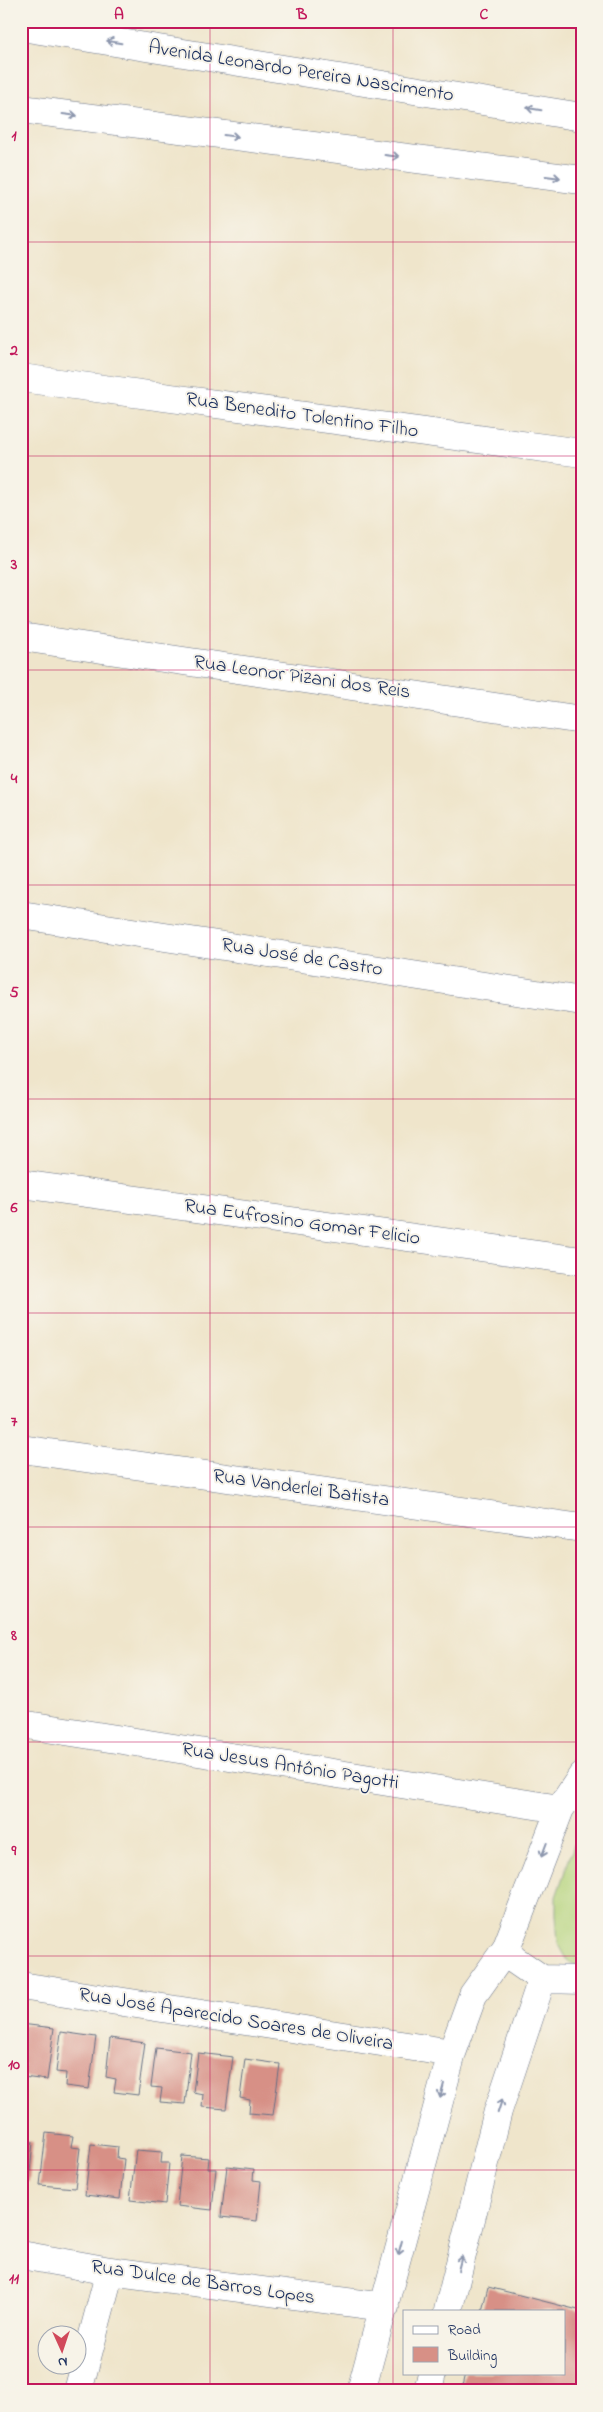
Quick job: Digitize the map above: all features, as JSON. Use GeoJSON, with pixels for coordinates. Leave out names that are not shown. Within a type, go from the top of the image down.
{"type":"FeatureCollection","features":[{"type":"Feature","properties":{"kind":"street","name":"Avenida Leonardo Pereira Nascimento"},"geometry":{"type":"LineString","coordinates":[[21,27],[582,117]]}},
{"type":"Feature","properties":{"kind":"street"},"geometry":{"type":"LineString","coordinates":[[21,109],[582,180]]}},
{"type":"Feature","properties":{"kind":"street","name":"Rua Benedito Tolentino Filho"},"geometry":{"type":"LineString","coordinates":[[21,378],[582,453]]}},
{"type":"Feature","properties":{"kind":"street","name":"Rua Leonor Pizani dos Reis"},"geometry":{"type":"LineString","coordinates":[[21,637],[582,720]]}},
{"type":"Feature","properties":{"kind":"street","name":"Rua José de Castro"},"geometry":{"type":"LineString","coordinates":[[21,915],[582,1001]]}},
{"type":"Feature","properties":{"kind":"street","name":"Rua Eufrosino Gomar Felicio"},"geometry":{"type":"LineString","coordinates":[[21,1184],[582,1261]]}},
{"type":"Feature","properties":{"kind":"street","name":"Rua Vanderlei Batista"},"geometry":{"type":"LineString","coordinates":[[21,1449],[582,1528]]}},
{"type":"Feature","properties":{"kind":"street","name":"Rua Jesus Antônio Pagotti"},"geometry":{"type":"LineString","coordinates":[[21,1724],[560,1809]]}},
{"type":"Feature","properties":{"kind":"street"},"geometry":{"type":"LineString","coordinates":[[361,2391],[452,2053],[473,1994],[506,1949],[560,1809],[582,1776]]}},
{"type":"Feature","properties":{"kind":"street"},"geometry":{"type":"LineString","coordinates":[[506,1949],[513,1959],[542,1979],[582,1980]]}},
{"type":"Feature","properties":{"kind":"street"},"geometry":{"type":"LineString","coordinates":[[448,2310],[498,2111],[542,1979]]}},
{"type":"Feature","properties":{"kind":"street","name":"Rua José Aparecido Soares de Oliveira"},"geometry":{"type":"LineString","coordinates":[[21,1986],[452,2053]]}},
{"type":"Feature","properties":{"kind":"street","name":"Rua Dulce de Barros Lopes"},"geometry":{"type":"LineString","coordinates":[[21,2255],[110,2271],[385,2307]]}},
{"type":"Feature","properties":{"kind":"street"},"geometry":{"type":"LineString","coordinates":[[78,2391],[110,2271]]}},
{"type":"Feature","properties":{"kind":"street"},"geometry":{"type":"LineString","coordinates":[[428,2391],[432,2374]]}},
{"type":"Feature","properties":{"kind":"green space"},"geometry":{"type":"Polygon","coordinates":[[[582,1822],[582,1969],[568,1961],[558,1943],[556,1897],[582,1822]]]}},
{"type":"Feature","properties":{"kind":"building"},"geometry":{"type":"Polygon","coordinates":[[[21,2024],[54,2028],[47,2080],[23,2077],[25,2064],[21,2064],[21,2024]]]}},
{"type":"Feature","properties":{"kind":"building"},"geometry":{"type":"Polygon","coordinates":[[[61,2032],[96,2037],[89,2089],[65,2086],[66,2073],[56,2072],[61,2032]]]}},
{"type":"Feature","properties":{"kind":"building"},"geometry":{"type":"Polygon","coordinates":[[[110,2038],[145,2043],[138,2095],[114,2092],[116,2079],[106,2077],[110,2038]]]}},
{"type":"Feature","properties":{"kind":"building"},"geometry":{"type":"Polygon","coordinates":[[[156,2048],[191,2052],[185,2104],[160,2102],[162,2088],[151,2087],[156,2048]]]}},
{"type":"Feature","properties":{"kind":"building"},"geometry":{"type":"Polygon","coordinates":[[[198,2053],[233,2057],[226,2109],[202,2107],[203,2094],[193,2092],[198,2053]]]}},
{"type":"Feature","properties":{"kind":"building"},"geometry":{"type":"Polygon","coordinates":[[[245,2059],[280,2064],[273,2115],[249,2113],[250,2100],[240,2098],[245,2059]]]}},
{"type":"Feature","properties":{"kind":"building"},"geometry":{"type":"Polygon","coordinates":[[[21,2130],[26,2130],[25,2141],[33,2142],[29,2182],[21,2181],[21,2130]]]}},
{"type":"Feature","properties":{"kind":"building"},"geometry":{"type":"Polygon","coordinates":[[[46,2133],[73,2136],[71,2147],[80,2148],[75,2188],[40,2185],[46,2133]]]}},
{"type":"Feature","properties":{"kind":"building"},"geometry":{"type":"Polygon","coordinates":[[[91,2144],[118,2147],[117,2158],[124,2159],[120,2199],[85,2195],[91,2144]]]}},
{"type":"Feature","properties":{"kind":"building"},"geometry":{"type":"Polygon","coordinates":[[[136,2150],[162,2152],[161,2163],[169,2163],[165,2204],[130,2200],[136,2150]]]}},
{"type":"Feature","properties":{"kind":"building"},"geometry":{"type":"Polygon","coordinates":[[[182,2156],[209,2158],[208,2169],[216,2169],[212,2210],[177,2206],[182,2156]]]}},
{"type":"Feature","properties":{"kind":"building"},"geometry":{"type":"Polygon","coordinates":[[[227,2166],[254,2169],[253,2180],[261,2181],[257,2221],[221,2217],[227,2166]]]}},
{"type":"Feature","properties":{"kind":"building"},"geometry":{"type":"Polygon","coordinates":[[[488,2287],[582,2311],[582,2391],[461,2391],[465,2374],[566,2374],[566,2310],[482,2310],[488,2287]]]}}]}
